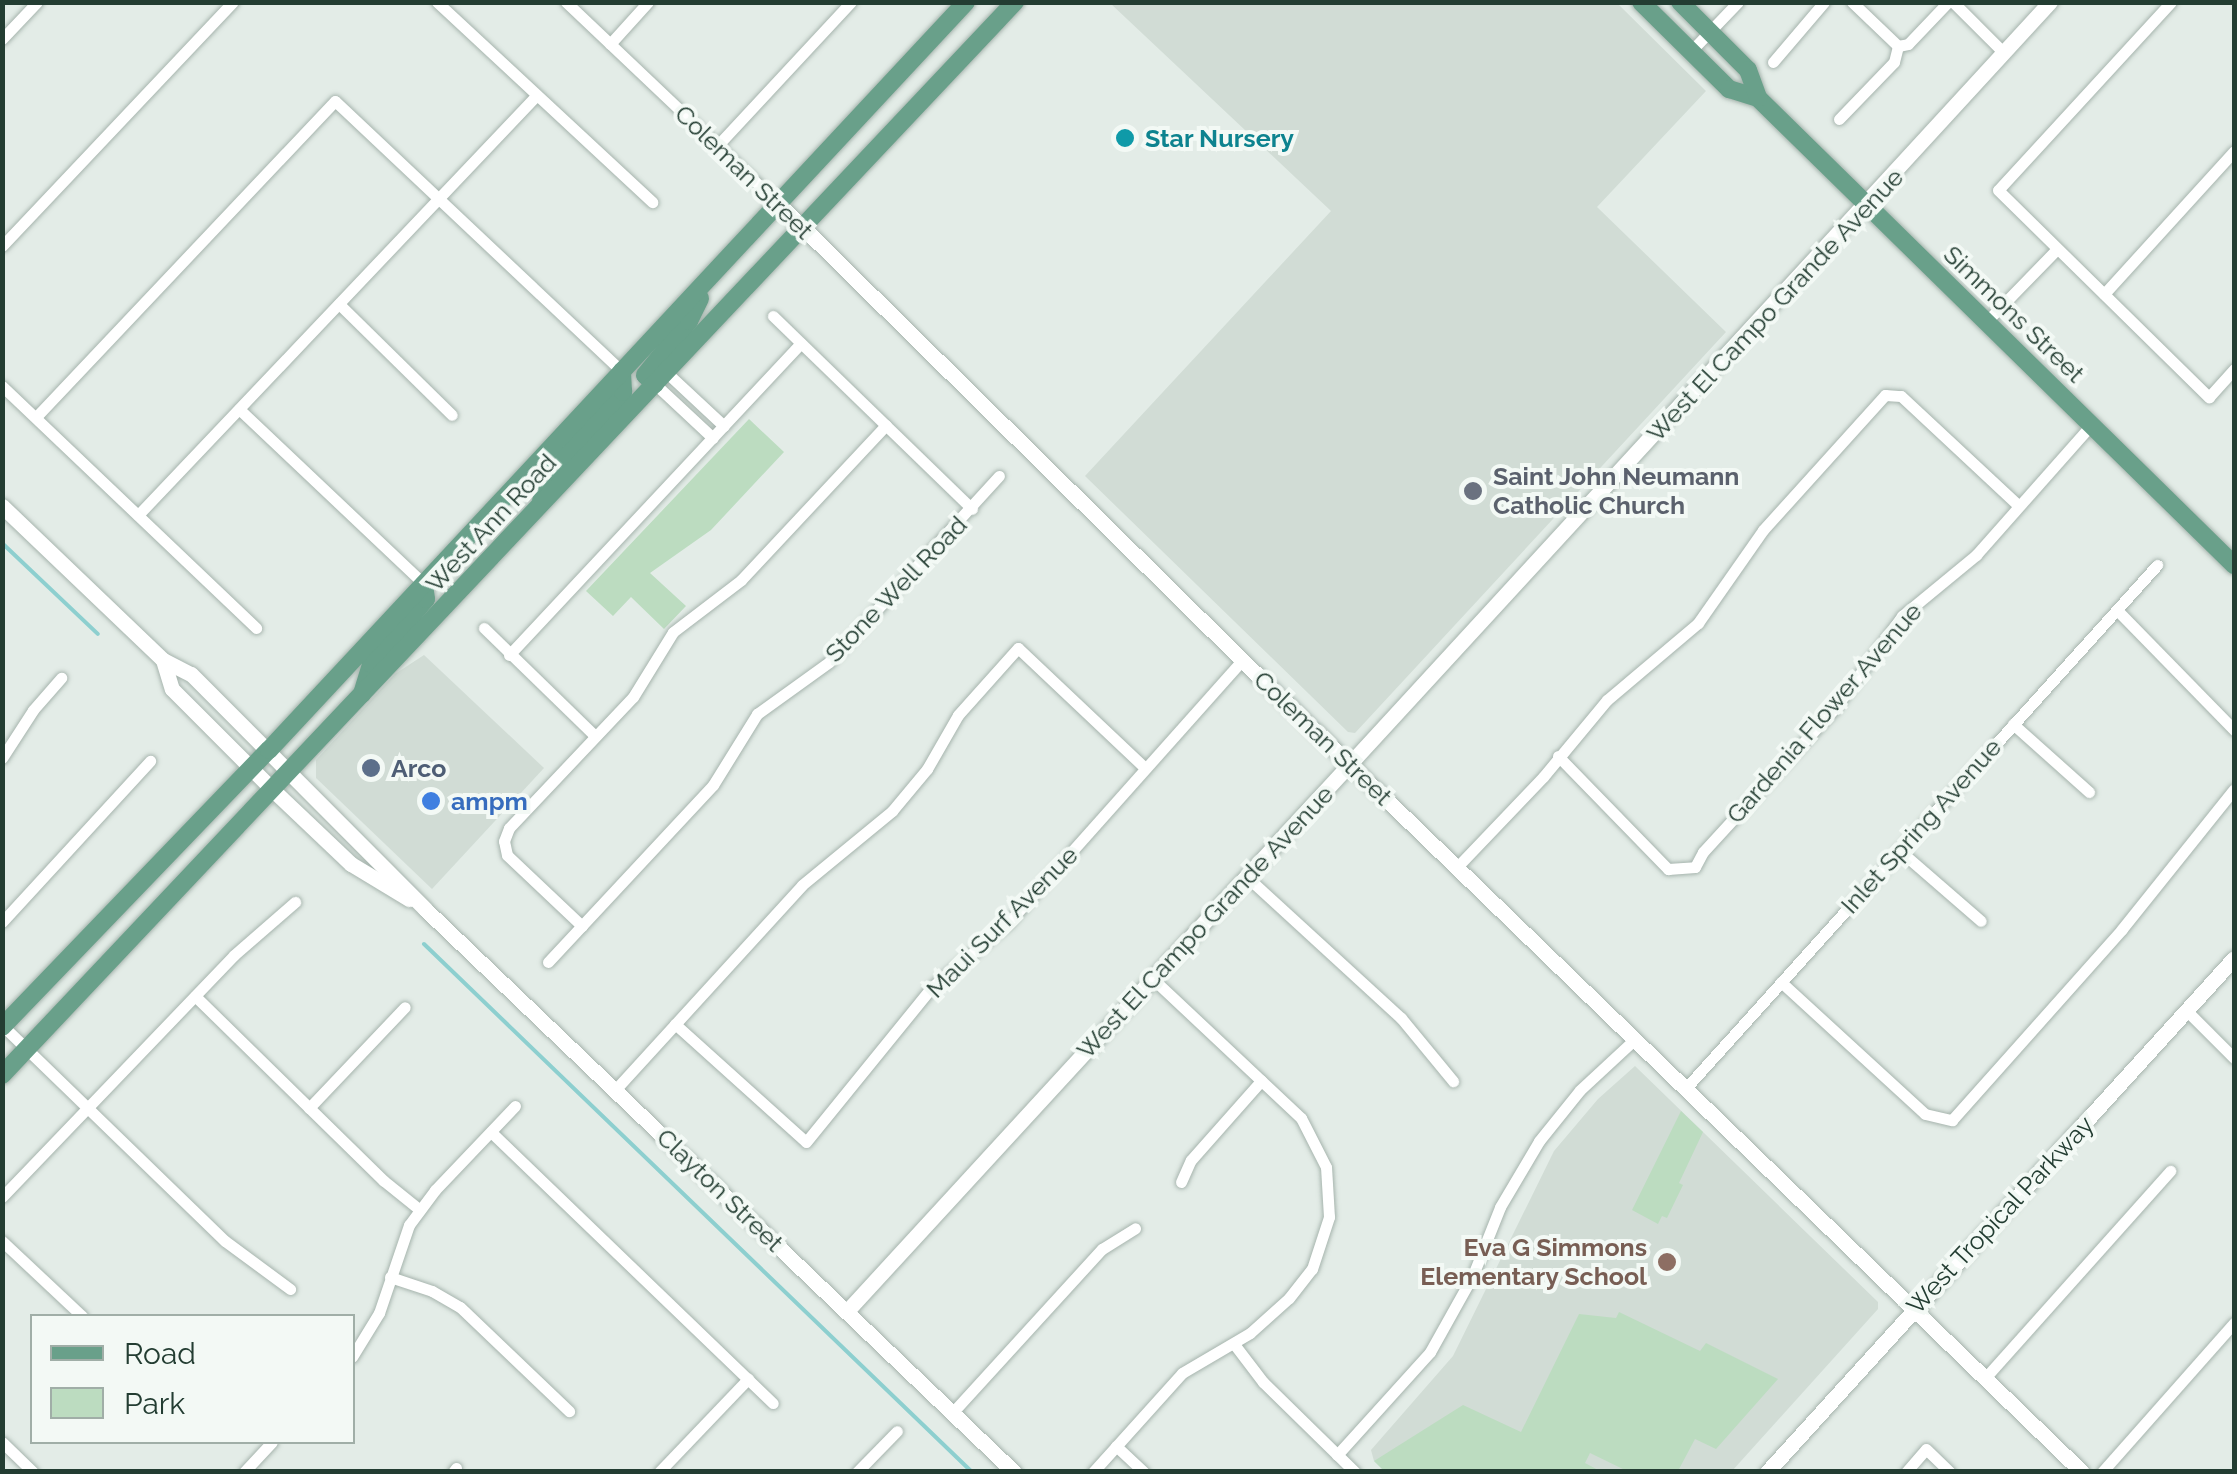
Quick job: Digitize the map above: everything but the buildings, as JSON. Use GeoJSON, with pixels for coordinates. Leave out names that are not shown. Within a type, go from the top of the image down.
{"type":"FeatureCollection","features":[{"type":"Feature","properties":{"kind":"main road","name":"West Ann Road"},"geometry":{"type":"LineString","coordinates":[[3,1026],[269,750],[966,2]]}},
{"type":"Feature","properties":{"kind":"main road","name":"West Ann Road"},"geometry":{"type":"LineString","coordinates":[[2,1076],[361,700],[1014,2]]}},
{"type":"Feature","properties":{"kind":"main road","name":"Simmons Street"},"geometry":{"type":"LineString","coordinates":[[1641,2],[1730,89],[1758,98]]}},
{"type":"Feature","properties":{"kind":"main road","name":"Simmons Street"},"geometry":{"type":"LineString","coordinates":[[1680,2],[1748,70],[1758,98],[2234,566]]}},
{"type":"Feature","properties":{"kind":"main road"},"geometry":{"type":"LineString","coordinates":[[661,378],[645,375],[688,321],[712,276]]}},
{"type":"Feature","properties":{"kind":"main road"},"geometry":{"type":"LineString","coordinates":[[538,510],[550,475],[623,392],[622,372]]}},
{"type":"Feature","properties":{"kind":"main road"},"geometry":{"type":"LineString","coordinates":[[361,700],[370,664],[426,599],[424,584]]}},
{"type":"Feature","properties":{"kind":"street"},"geometry":{"type":"LineString","coordinates":[[2,39],[37,2]]}},
{"type":"Feature","properties":{"kind":"street"},"geometry":{"type":"LineString","coordinates":[[437,2],[652,202]]}},
{"type":"Feature","properties":{"kind":"street","name":"Coleman Street"},"geometry":{"type":"LineString","coordinates":[[566,2],[802,226],[1242,660],[2082,1472]]}},
{"type":"Feature","properties":{"kind":"street"},"geometry":{"type":"LineString","coordinates":[[610,44],[648,2]]}},
{"type":"Feature","properties":{"kind":"street"},"geometry":{"type":"LineString","coordinates":[[717,146],[851,2]]}},
{"type":"Feature","properties":{"kind":"street"},"geometry":{"type":"LineString","coordinates":[[1691,51],[1738,2]]}},
{"type":"Feature","properties":{"kind":"street"},"geometry":{"type":"LineString","coordinates":[[1773,62],[1824,2]]}},
{"type":"Feature","properties":{"kind":"street"},"geometry":{"type":"LineString","coordinates":[[1852,2],[1898,46]]}},
{"type":"Feature","properties":{"kind":"street"},"geometry":{"type":"LineString","coordinates":[[1898,46],[1908,44],[1950,2],[2004,53]]}},
{"type":"Feature","properties":{"kind":"street","name":"West El Campo Grande Avenue"},"geometry":{"type":"LineString","coordinates":[[847,1311],[1868,205],[2050,2]]}},
{"type":"Feature","properties":{"kind":"street"},"geometry":{"type":"LineString","coordinates":[[2171,2],[1998,190],[2208,397],[2234,369]]}},
{"type":"Feature","properties":{"kind":"street"},"geometry":{"type":"LineString","coordinates":[[2,246],[233,3]]}},
{"type":"Feature","properties":{"kind":"street"},"geometry":{"type":"LineString","coordinates":[[1839,119],[1894,62],[1898,46]]}},
{"type":"Feature","properties":{"kind":"street"},"geometry":{"type":"LineString","coordinates":[[138,516],[535,97]]}},
{"type":"Feature","properties":{"kind":"street"},"geometry":{"type":"LineString","coordinates":[[36,417],[335,102],[622,372]]}},
{"type":"Feature","properties":{"kind":"street"},"geometry":{"type":"LineString","coordinates":[[2104,294],[2234,150]]}},
{"type":"Feature","properties":{"kind":"street"},"geometry":{"type":"LineString","coordinates":[[1986,322],[2058,249]]}},
{"type":"Feature","properties":{"kind":"street"},"geometry":{"type":"LineString","coordinates":[[339,304],[452,415]]}},
{"type":"Feature","properties":{"kind":"street"},"geometry":{"type":"LineString","coordinates":[[773,316],[972,509]]}},
{"type":"Feature","properties":{"kind":"street"},"geometry":{"type":"LineString","coordinates":[[509,655],[801,343]]}},
{"type":"Feature","properties":{"kind":"street"},"geometry":{"type":"LineString","coordinates":[[661,378],[724,426]]}},
{"type":"Feature","properties":{"kind":"street"},"geometry":{"type":"LineString","coordinates":[[661,378],[713,438]]}},
{"type":"Feature","properties":{"kind":"street"},"geometry":{"type":"LineString","coordinates":[[2,386],[256,628]]}},
{"type":"Feature","properties":{"kind":"street"},"geometry":{"type":"LineString","coordinates":[[1458,866],[1607,700],[1698,623],[1763,530],[1880,400],[1892,394],[1901,396],[2018,504]]}},
{"type":"Feature","properties":{"kind":"street"},"geometry":{"type":"LineString","coordinates":[[239,409],[424,584]]}},
{"type":"Feature","properties":{"kind":"street"},"geometry":{"type":"LineString","coordinates":[[582,926],[507,855],[504,842],[509,828],[633,698],[674,632],[741,580],[886,425]]}},
{"type":"Feature","properties":{"kind":"street","name":"Gardenia Flower Avenue"},"geometry":{"type":"LineString","coordinates":[[1558,756],[1668,869],[1695,867],[1703,852],[1836,708],[1902,616],[1976,555],[2091,425]]}},
{"type":"Feature","properties":{"kind":"street","name":"Stone Well Road"},"geometry":{"type":"LineString","coordinates":[[548,962],[713,785],[758,714],[830,662],[999,476]]}},
{"type":"Feature","properties":{"kind":"street","name":"Clayton Street"},"geometry":{"type":"LineString","coordinates":[[2,506],[163,660],[191,674],[425,909],[1014,1472]]}},
{"type":"Feature","properties":{"kind":"street","name":"Inlet Spring Avenue"},"geometry":{"type":"LineString","coordinates":[[1686,1088],[2158,565]]}},
{"type":"Feature","properties":{"kind":"street"},"geometry":{"type":"LineString","coordinates":[[2117,610],[2234,730]]}},
{"type":"Feature","properties":{"kind":"street"},"geometry":{"type":"LineString","coordinates":[[484,628],[596,736]]}},
{"type":"Feature","properties":{"kind":"street"},"geometry":{"type":"LineString","coordinates":[[615,1090],[802,885],[892,811],[927,769],[958,715],[1018,648],[1144,767]]}},
{"type":"Feature","properties":{"kind":"street","name":"Clayton Street"},"geometry":{"type":"LineString","coordinates":[[163,660],[172,689],[274,791],[351,864],[425,909]]}},
{"type":"Feature","properties":{"kind":"street","name":"Maui Surf Avenue"},"geometry":{"type":"LineString","coordinates":[[676,1024],[806,1142],[931,988],[1008,923],[1242,660]]}},
{"type":"Feature","properties":{"kind":"street"},"geometry":{"type":"LineString","coordinates":[[2,758],[33,710],[61,678]]}},
{"type":"Feature","properties":{"kind":"street"},"geometry":{"type":"LineString","coordinates":[[2014,724],[2089,792]]}},
{"type":"Feature","properties":{"kind":"street"},"geometry":{"type":"LineString","coordinates":[[2,922],[150,761]]}},
{"type":"Feature","properties":{"kind":"street"},"geometry":{"type":"LineString","coordinates":[[1781,982],[1924,1114],[1941,1121],[1952,1120],[2122,929],[2234,789]]}},
{"type":"Feature","properties":{"kind":"street"},"geometry":{"type":"LineString","coordinates":[[351,864],[367,847]]}},
{"type":"Feature","properties":{"kind":"street"},"geometry":{"type":"LineString","coordinates":[[1898,850],[1980,921]]}},
{"type":"Feature","properties":{"kind":"street"},"geometry":{"type":"LineString","coordinates":[[1247,877],[1401,1018],[1454,1081]]}},
{"type":"Feature","properties":{"kind":"street"},"geometry":{"type":"LineString","coordinates":[[2,1197],[194,996],[295,902]]}},
{"type":"Feature","properties":{"kind":"street","name":"West Tropical Parkway"},"geometry":{"type":"LineString","coordinates":[[1767,1472],[2234,958]]}},
{"type":"Feature","properties":{"kind":"street"},"geometry":{"type":"LineString","coordinates":[[1093,1472],[1182,1373],[1234,1344],[1276,1312],[1312,1270],[1329,1217],[1326,1167],[1301,1118],[1153,979]]}},
{"type":"Feature","properties":{"kind":"street"},"geometry":{"type":"LineString","coordinates":[[194,996],[420,1210]]}},
{"type":"Feature","properties":{"kind":"street"},"geometry":{"type":"LineString","coordinates":[[310,1108],[405,1006]]}},
{"type":"Feature","properties":{"kind":"street"},"geometry":{"type":"LineString","coordinates":[[2187,1012],[2234,1058]]}},
{"type":"Feature","properties":{"kind":"street"},"geometry":{"type":"LineString","coordinates":[[3,1026],[225,1241],[290,1289]]}},
{"type":"Feature","properties":{"kind":"street"},"geometry":{"type":"LineString","coordinates":[[1338,1455],[1430,1352],[1473,1275],[1500,1207],[1540,1142],[1580,1090],[1635,1038]]}},
{"type":"Feature","properties":{"kind":"street"},"geometry":{"type":"LineString","coordinates":[[1180,1182],[1190,1160],[1261,1081]]}},
{"type":"Feature","properties":{"kind":"street"},"geometry":{"type":"LineString","coordinates":[[355,1353],[379,1313],[399,1244],[420,1210],[515,1106]]}},
{"type":"Feature","properties":{"kind":"street"},"geometry":{"type":"LineString","coordinates":[[490,1132],[773,1403]]}},
{"type":"Feature","properties":{"kind":"street"},"geometry":{"type":"LineString","coordinates":[[1985,1378],[2170,1171]]}},
{"type":"Feature","properties":{"kind":"street"},"geometry":{"type":"LineString","coordinates":[[953,1412],[1102,1249],[1135,1228]]}},
{"type":"Feature","properties":{"kind":"street"},"geometry":{"type":"LineString","coordinates":[[2,1241],[80,1314]]}},
{"type":"Feature","properties":{"kind":"street"},"geometry":{"type":"LineString","coordinates":[[390,1277],[432,1291],[460,1307],[569,1411]]}},
{"type":"Feature","properties":{"kind":"street"},"geometry":{"type":"LineString","coordinates":[[2102,1472],[2234,1323]]}},
{"type":"Feature","properties":{"kind":"street"},"geometry":{"type":"LineString","coordinates":[[1234,1344],[1263,1382],[1355,1472]]}},
{"type":"Feature","properties":{"kind":"street"},"geometry":{"type":"LineString","coordinates":[[660,1472],[748,1379]]}},
{"type":"Feature","properties":{"kind":"street"},"geometry":{"type":"LineString","coordinates":[[857,1472],[896,1431]]}},
{"type":"Feature","properties":{"kind":"street"},"geometry":{"type":"LineString","coordinates":[[2,1442],[24,1468]]}},
{"type":"Feature","properties":{"kind":"street"},"geometry":{"type":"LineString","coordinates":[[244,1472],[270,1444]]}},
{"type":"Feature","properties":{"kind":"street"},"geometry":{"type":"LineString","coordinates":[[1116,1446],[1144,1472]]}},
{"type":"Feature","properties":{"kind":"street"},"geometry":{"type":"LineString","coordinates":[[1906,1472],[1926,1449],[1950,1472]]}},
{"type":"Feature","properties":{"kind":"shaded area"},"geometry":{"type":"Polygon","coordinates":[[[1110,3],[1617,3],[1706,91],[1597,207],[1726,332],[1355,733],[1348,732],[1085,476],[1331,211],[1110,3]]]}},
{"type":"Feature","properties":{"kind":"shaded area"},"geometry":{"type":"Polygon","coordinates":[[[424,655],[544,768],[432,889],[316,778],[316,760],[395,674],[424,655]]]}},
{"type":"Feature","properties":{"kind":"shaded area","name":"Eva G Simmons Elementary School"},"geometry":{"type":"Polygon","coordinates":[[[1635,1066],[1878,1302],[1878,1309],[1732,1471],[1385,1471],[1374,1461],[1371,1450],[1453,1356],[1554,1151],[1598,1099],[1635,1066]]]}},
{"type":"Feature","properties":{"kind":"green space"},"geometry":{"type":"Polygon","coordinates":[[[749,419],[784,452],[711,530],[650,573],[686,606],[664,629],[631,597],[613,616],[586,591],[749,419]]]}},
{"type":"Feature","properties":{"kind":"green space"},"geometry":{"type":"Polygon","coordinates":[[[1681,1111],[1703,1132],[1667,1218],[1662,1216],[1658,1224],[1632,1210],[1681,1111]]]}},
{"type":"Feature","properties":{"kind":"green space"},"geometry":{"type":"Polygon","coordinates":[[[1619,1312],[1700,1351],[1706,1343],[1778,1379],[1716,1449],[1695,1439],[1678,1471],[1627,1471],[1590,1453],[1585,1463],[1600,1471],[1385,1472],[1374,1461],[1463,1405],[1521,1432],[1579,1314],[1616,1318],[1619,1312]]]}},
{"type":"Feature","properties":{"kind":"waterway"},"geometry":{"type":"LineString","coordinates":[[2,543],[98,634]]}},
{"type":"Feature","properties":{"kind":"waterway"},"geometry":{"type":"LineString","coordinates":[[424,944],[972,1472]]}},
{"type":"Feature","properties":{"kind":"place","name":"Star Nursery"},"geometry":{"type":"Point","coordinates":[1125,138]}},
{"type":"Feature","properties":{"kind":"place","name":"Saint John Neumann Catholic Church"},"geometry":{"type":"Point","coordinates":[1473,491]}},
{"type":"Feature","properties":{"kind":"place","name":"Arco"},"geometry":{"type":"Point","coordinates":[371,768]}},
{"type":"Feature","properties":{"kind":"place","name":"ampm"},"geometry":{"type":"Point","coordinates":[431,801]}},
{"type":"Feature","properties":{"kind":"place","name":"Eva G Simmons Elementary School"},"geometry":{"type":"Point","coordinates":[1667,1262]}}]}
